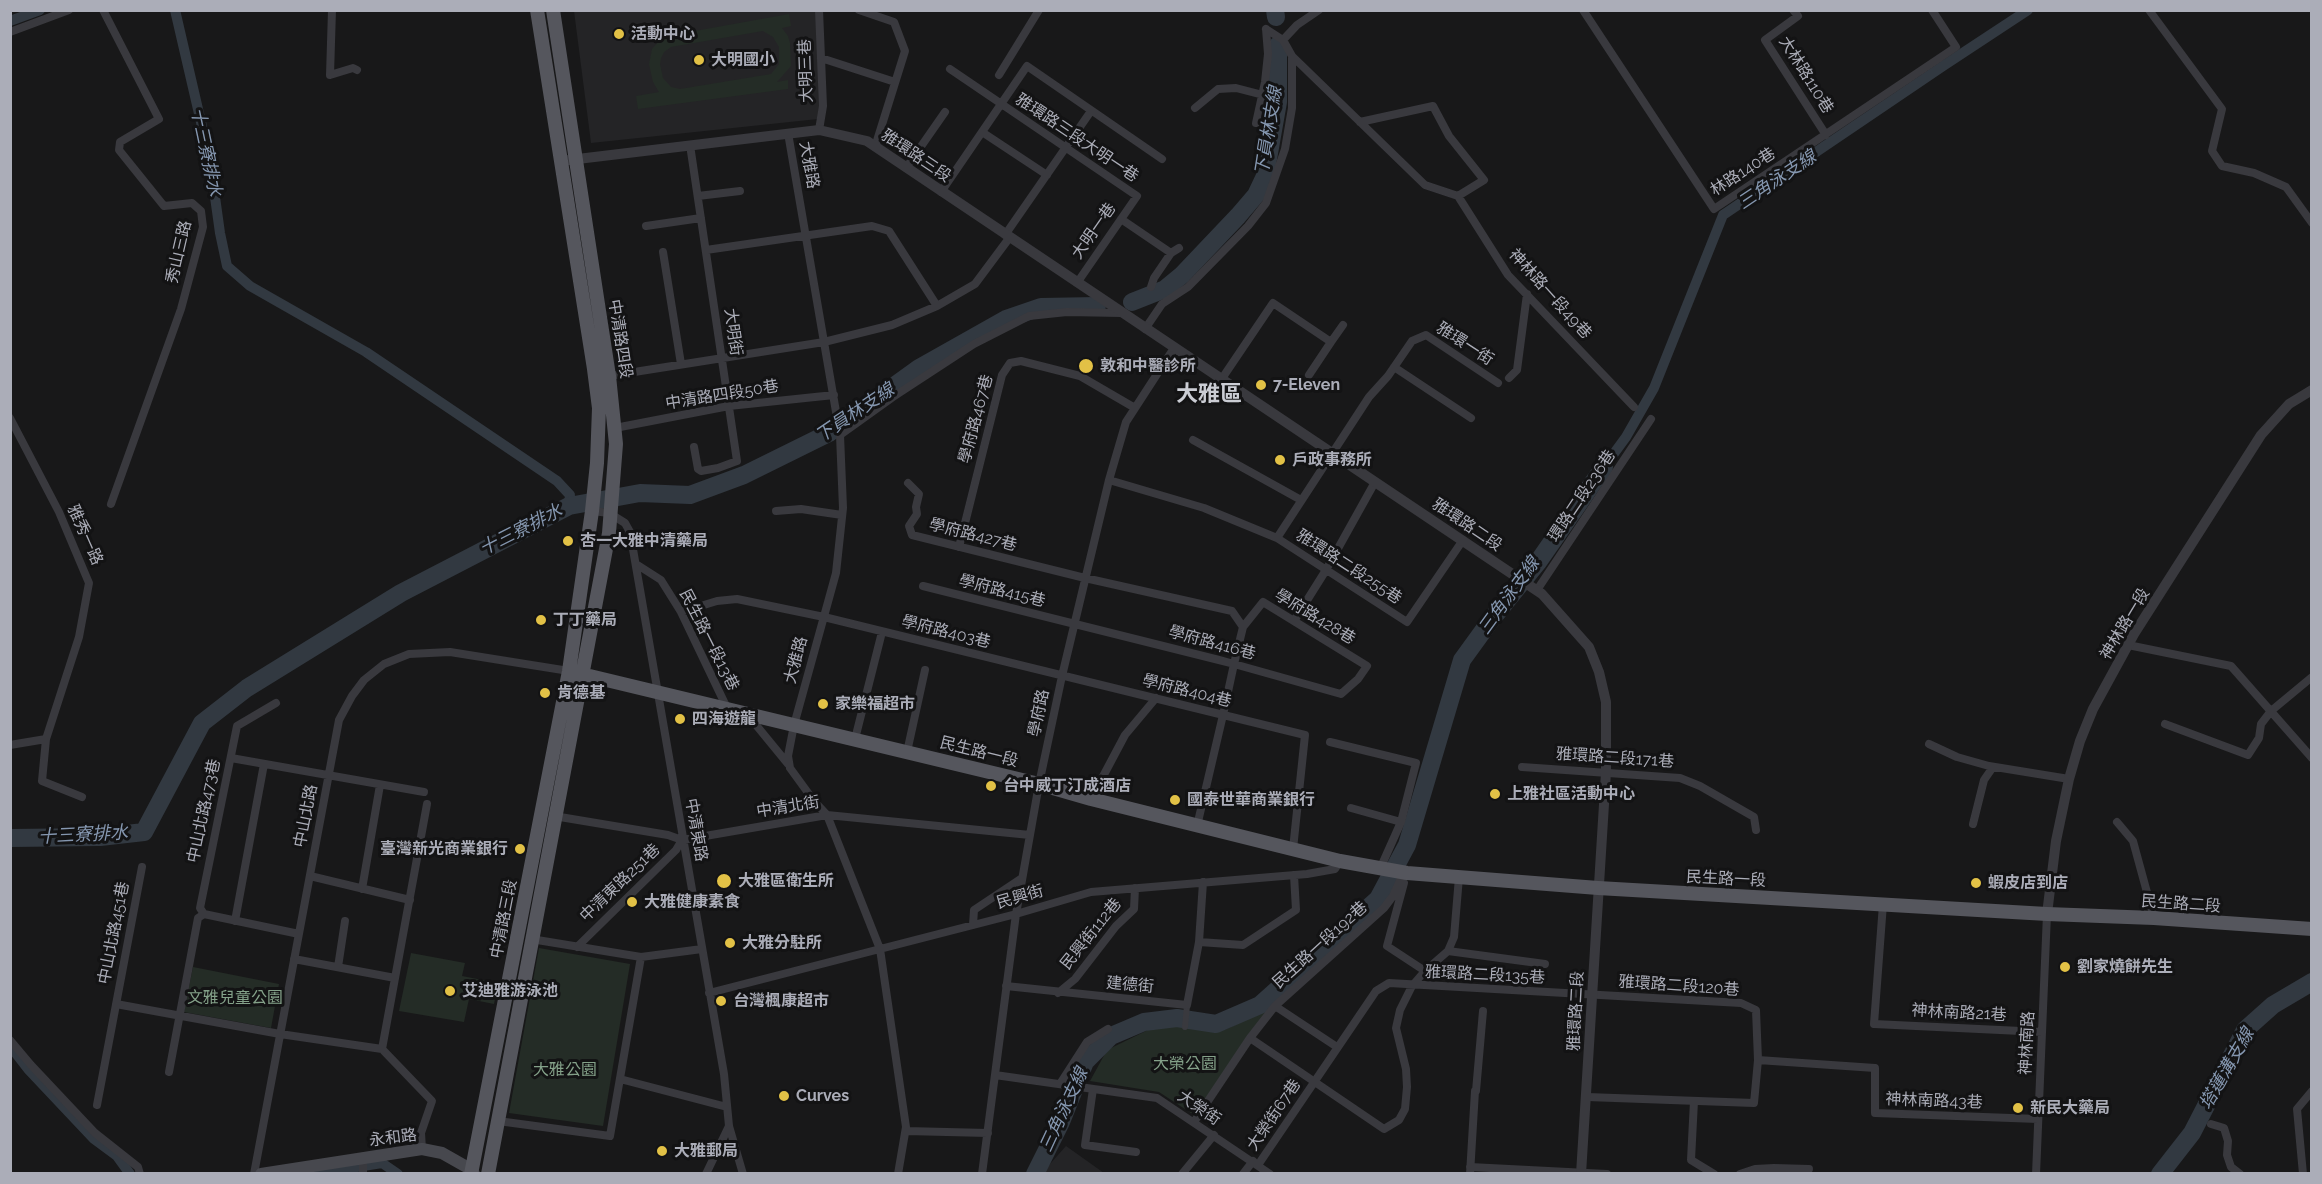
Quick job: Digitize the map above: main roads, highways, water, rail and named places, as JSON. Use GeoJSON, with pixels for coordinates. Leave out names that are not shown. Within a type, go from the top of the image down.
{"type":"FeatureCollection","features":[{"type":"Feature","properties":{"kind":"main road","name":"中清路四段"},"geometry":{"type":"LineString","coordinates":[[537,10],[569,160],[609,376],[615,428],[609,533],[575,672]]}},
{"type":"Feature","properties":{"kind":"main road","name":"中清路四段"},"geometry":{"type":"LineString","coordinates":[[552,10],[598,408],[593,503],[575,672]]}},
{"type":"Feature","properties":{"kind":"main road","name":"民生路一段"},"geometry":{"type":"LineString","coordinates":[[575,672],[1039,784],[1341,861],[1405,873],[1598,888],[2047,914]]}},
{"type":"Feature","properties":{"kind":"main road","name":"中清路三段"},"geometry":{"type":"LineString","coordinates":[[488,1173],[554,816],[575,672]]}},
{"type":"Feature","properties":{"kind":"main road","name":"中清路三段"},"geometry":{"type":"LineString","coordinates":[[472,1172],[575,672]]}},
{"type":"Feature","properties":{"kind":"main road","name":"民生路二段"},"geometry":{"type":"LineString","coordinates":[[2047,914],[2154,918],[2312,929]]}},
{"type":"Feature","properties":{"kind":"main road","name":"永和路"},"geometry":{"type":"LineString","coordinates":[[261,1173],[309,1169],[422,1149],[442,1153],[472,1172]]}},
{"type":"Feature","properties":{"kind":"waterway"},"geometry":{"type":"LineString","coordinates":[[10,21],[40,10]]}},
{"type":"Feature","properties":{"kind":"waterway","name":"十三寮排水"},"geometry":{"type":"LineString","coordinates":[[175,10],[210,161],[227,266],[250,286],[366,352],[557,481],[570,495],[569,506]]}},
{"type":"Feature","properties":{"kind":"waterway","name":"下員林支線"},"geometry":{"type":"LineString","coordinates":[[1275,10],[1276,17]]}},
{"type":"Feature","properties":{"kind":"waterway","name":"三角泳支線"},"geometry":{"type":"LineString","coordinates":[[1604,467],[1626,437],[1654,388],[1723,215],[2028,10]]}},
{"type":"Feature","properties":{"kind":"waterway","name":"下員林支線"},"geometry":{"type":"LineString","coordinates":[[1132,302],[1165,289],[1182,275],[1256,195],[1265,176],[1278,102],[1278,45]]}},
{"type":"Feature","properties":{"kind":"waterway","name":"十三寮排水"},"geometry":{"type":"LineString","coordinates":[[10,838],[100,837],[144,832],[202,723],[247,688],[401,593],[569,506],[640,493],[690,495],[744,475],[829,433],[919,368],[1006,319],[1041,307],[1097,306]]}},
{"type":"Feature","properties":{"kind":"waterway","name":"三角泳支線"},"geometry":{"type":"LineString","coordinates":[[1035,1174],[1061,1122],[1085,1062],[1111,1036],[1144,1022],[1177,1018],[1216,1024],[1260,1005],[1378,899],[1407,845],[1462,660],[1538,562],[1604,467]]}},
{"type":"Feature","properties":{"kind":"waterway","name":"塔蓮溝支線"},"geometry":{"type":"LineString","coordinates":[[2160,1174],[2192,1133],[2245,1030],[2273,1005],[2312,982]]}},
{"type":"Feature","properties":{"kind":"waterway"},"geometry":{"type":"LineString","coordinates":[[10,1046],[28,1069],[94,1139],[117,1156],[130,1174]]}},
{"type":"Feature","properties":{"kind":"waterway"},"geometry":{"type":"LineString","coordinates":[[313,1174],[382,1163],[398,1174]]}},
{"type":"Feature","properties":{"kind":"place","name":"活動中心"},"geometry":{"type":"Point","coordinates":[619,34]}},
{"type":"Feature","properties":{"kind":"place","name":"大明國小"},"geometry":{"type":"Point","coordinates":[699,60]}},
{"type":"Feature","properties":{"kind":"place","name":"敦和中醫診所"},"geometry":{"type":"Point","coordinates":[1086,366]}},
{"type":"Feature","properties":{"kind":"place","name":"7-Eleven"},"geometry":{"type":"Point","coordinates":[1261,385]}},
{"type":"Feature","properties":{"kind":"place","name":"戶政事務所"},"geometry":{"type":"Point","coordinates":[1280,460]}},
{"type":"Feature","properties":{"kind":"place","name":"杏一大雅中清藥局"},"geometry":{"type":"Point","coordinates":[568,541]}},
{"type":"Feature","properties":{"kind":"place","name":"丁丁藥局"},"geometry":{"type":"Point","coordinates":[541,620]}},
{"type":"Feature","properties":{"kind":"place","name":"肯德基"},"geometry":{"type":"Point","coordinates":[545,693]}},
{"type":"Feature","properties":{"kind":"place","name":"家樂福超市"},"geometry":{"type":"Point","coordinates":[823,704]}},
{"type":"Feature","properties":{"kind":"place","name":"四海遊龍"},"geometry":{"type":"Point","coordinates":[680,719]}},
{"type":"Feature","properties":{"kind":"place","name":"台中威丁汀成酒店"},"geometry":{"type":"Point","coordinates":[991,786]}},
{"type":"Feature","properties":{"kind":"place","name":"上雅社區活動中心"},"geometry":{"type":"Point","coordinates":[1495,794]}},
{"type":"Feature","properties":{"kind":"place","name":"國泰世華商業銀行"},"geometry":{"type":"Point","coordinates":[1175,800]}},
{"type":"Feature","properties":{"kind":"place","name":"臺灣新光商業銀行"},"geometry":{"type":"Point","coordinates":[520,849]}},
{"type":"Feature","properties":{"kind":"place","name":"大雅區衛生所"},"geometry":{"type":"Point","coordinates":[724,881]}},
{"type":"Feature","properties":{"kind":"place","name":"蝦皮店到店"},"geometry":{"type":"Point","coordinates":[1976,883]}},
{"type":"Feature","properties":{"kind":"place","name":"大雅健康素食"},"geometry":{"type":"Point","coordinates":[632,902]}},
{"type":"Feature","properties":{"kind":"place","name":"大雅分駐所"},"geometry":{"type":"Point","coordinates":[730,943]}},
{"type":"Feature","properties":{"kind":"place","name":"劉家燒餅先生"},"geometry":{"type":"Point","coordinates":[2065,967]}},
{"type":"Feature","properties":{"kind":"place","name":"艾迪雅游泳池"},"geometry":{"type":"Point","coordinates":[450,991]}},
{"type":"Feature","properties":{"kind":"place","name":"台灣楓康超市"},"geometry":{"type":"Point","coordinates":[721,1001]}},
{"type":"Feature","properties":{"kind":"place","name":"Curves"},"geometry":{"type":"Point","coordinates":[784,1096]}},
{"type":"Feature","properties":{"kind":"place","name":"新民大藥局"},"geometry":{"type":"Point","coordinates":[2018,1108]}},
{"type":"Feature","properties":{"kind":"place","name":"大雅郵局"},"geometry":{"type":"Point","coordinates":[662,1151]}},
{"type":"Feature","properties":{"kind":"district","name":"大雅區"},"geometry":{"type":"Point","coordinates":[1209,394]}},
{"type":"Feature","properties":{"kind":"park label","name":"文雅兒童公園"},"geometry":{"type":"Point","coordinates":[235,998]}},
{"type":"Feature","properties":{"kind":"park label","name":"大榮公園"},"geometry":{"type":"Point","coordinates":[1185,1064]}},
{"type":"Feature","properties":{"kind":"park label","name":"大雅公園"},"geometry":{"type":"Point","coordinates":[565,1070]}}]}
